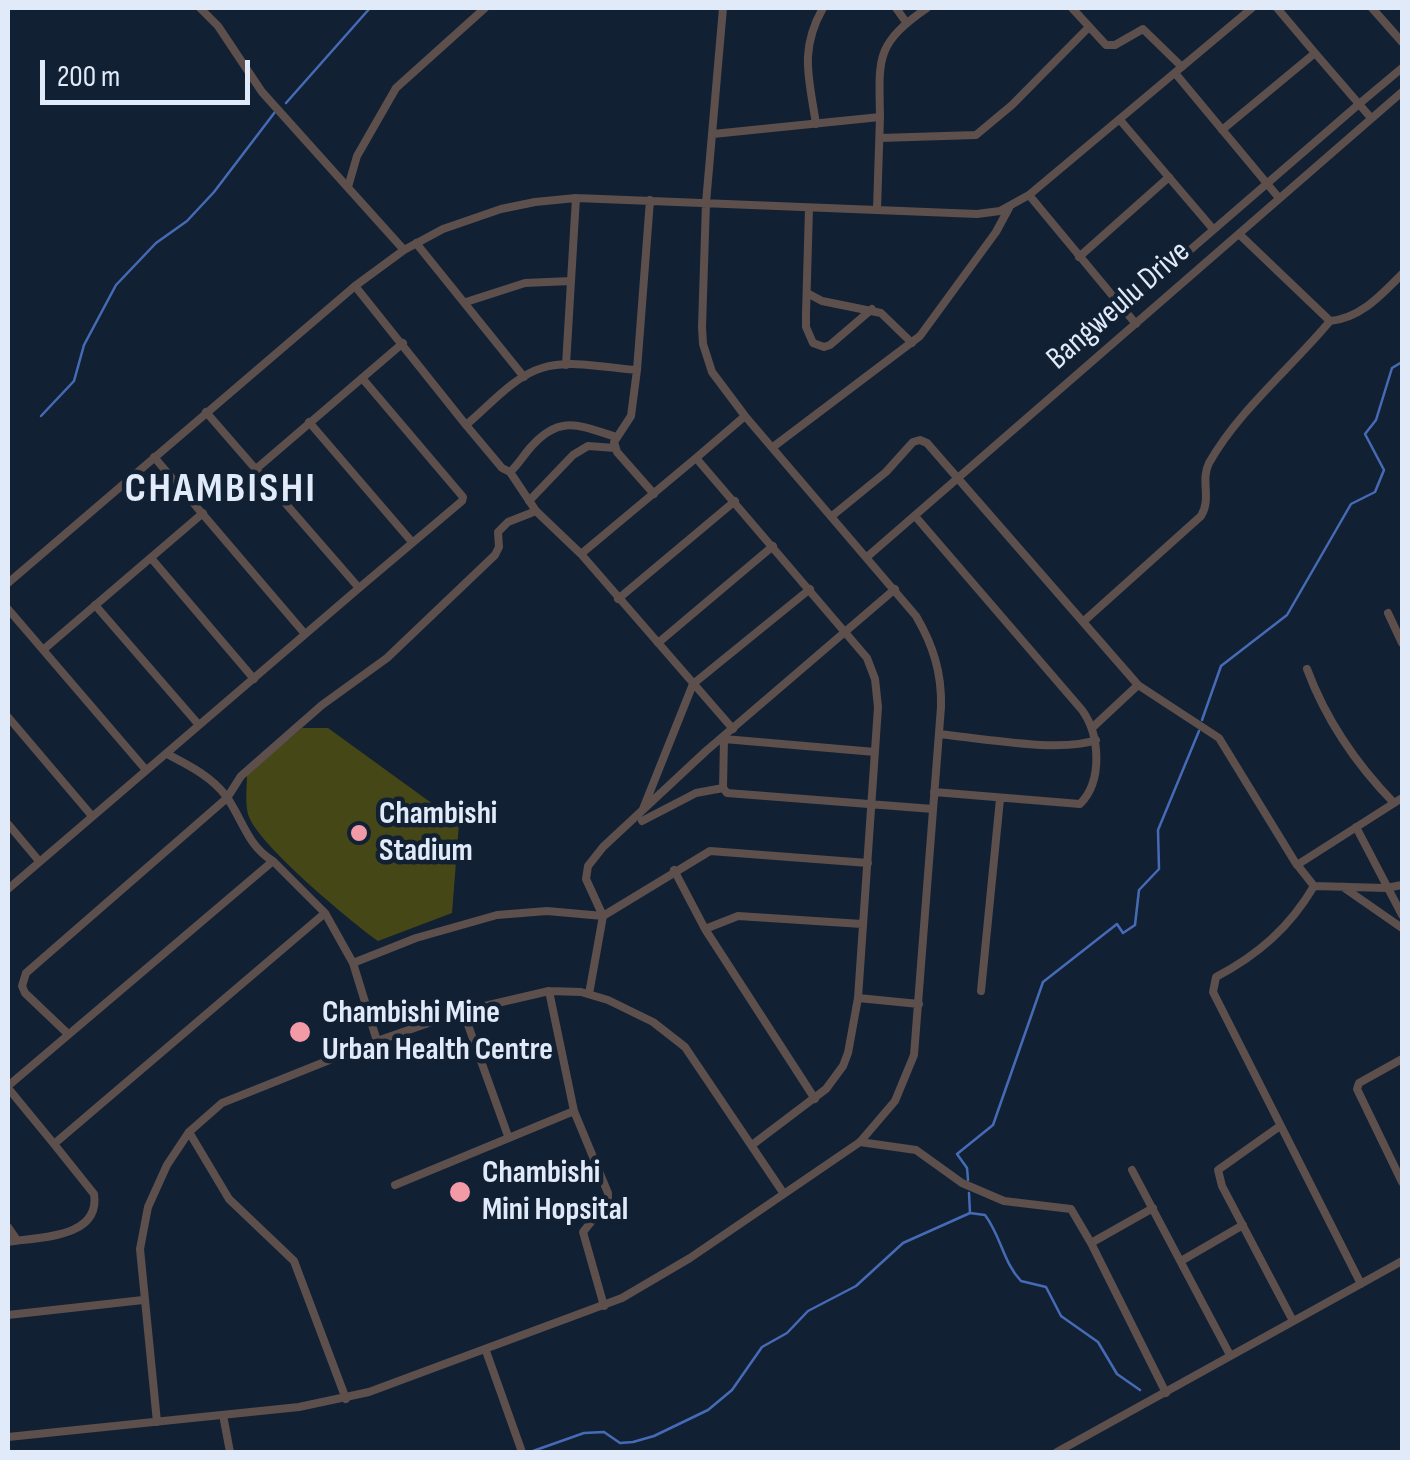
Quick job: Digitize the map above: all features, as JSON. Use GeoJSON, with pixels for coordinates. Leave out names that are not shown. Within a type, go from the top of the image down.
{"type":"FeatureCollection","features":[{"type":"Feature","properties":{"kind":"street"},"geometry":{"type":"LineString","coordinates":[[200,8],[218,26],[262,92],[404,250]]}},
{"type":"Feature","properties":{"kind":"street"},"geometry":{"type":"LineString","coordinates":[[348,187],[357,156],[396,88],[485,8]]}},
{"type":"Feature","properties":{"kind":"street"},"geometry":{"type":"LineString","coordinates":[[8,1437],[346,1398],[604,1306],[664,1275],[860,1142],[886,1114],[902,1088],[914,1055],[942,691],[936,660],[916,616],[745,416],[712,372],[703,344],[706,203],[723,8]]}},
{"type":"Feature","properties":{"kind":"street"},"geometry":{"type":"LineString","coordinates":[[816,124],[807,43],[823,8]]}},
{"type":"Feature","properties":{"kind":"street"},"geometry":{"type":"LineString","coordinates":[[896,8],[906,22]]}},
{"type":"Feature","properties":{"kind":"street"},"geometry":{"type":"LineString","coordinates":[[877,209],[881,56],[906,22],[927,8]]}},
{"type":"Feature","properties":{"kind":"street"},"geometry":{"type":"LineString","coordinates":[[1072,8],[1111,46],[1138,30],[1147,30],[1222,130],[1280,198]]}},
{"type":"Feature","properties":{"kind":"street"},"geometry":{"type":"LineString","coordinates":[[8,583],[355,286],[404,250],[443,229],[501,208],[576,198],[978,214],[1009,207],[1029,195],[1252,8]]}},
{"type":"Feature","properties":{"kind":"street"},"geometry":{"type":"LineString","coordinates":[[1277,8],[1372,118]]}},
{"type":"Feature","properties":{"kind":"street"},"geometry":{"type":"LineString","coordinates":[[1372,8],[1402,42]]}},
{"type":"Feature","properties":{"kind":"street"},"geometry":{"type":"LineString","coordinates":[[880,138],[976,135],[1090,28]]}},
{"type":"Feature","properties":{"kind":"street"},"geometry":{"type":"LineString","coordinates":[[1222,130],[1315,53]]}},
{"type":"Feature","properties":{"kind":"street","name":"Bangweulu Drive"},"geometry":{"type":"LineString","coordinates":[[1123,308],[1402,68]]}},
{"type":"Feature","properties":{"kind":"street","name":"Bangweulu Drive"},"geometry":{"type":"LineString","coordinates":[[867,557],[1402,92]]}},
{"type":"Feature","properties":{"kind":"street"},"geometry":{"type":"LineString","coordinates":[[712,134],[880,117]]}},
{"type":"Feature","properties":{"kind":"street"},"geometry":{"type":"LineString","coordinates":[[1120,120],[1213,229]]}},
{"type":"Feature","properties":{"kind":"street"},"geometry":{"type":"LineString","coordinates":[[1079,256],[1169,178]]}},
{"type":"Feature","properties":{"kind":"street"},"geometry":{"type":"LineString","coordinates":[[1029,195],[1136,324]]}},
{"type":"Feature","properties":{"kind":"street"},"geometry":{"type":"LineString","coordinates":[[566,364],[576,198]]}},
{"type":"Feature","properties":{"kind":"street"},"geometry":{"type":"LineString","coordinates":[[615,448],[616,437],[631,416],[650,200]]}},
{"type":"Feature","properties":{"kind":"street"},"geometry":{"type":"LineString","coordinates":[[773,448],[912,343],[996,232],[1009,207]]}},
{"type":"Feature","properties":{"kind":"street"},"geometry":{"type":"LineString","coordinates":[[809,208],[806,327],[813,343],[830,344],[872,309]]}},
{"type":"Feature","properties":{"kind":"street"},"geometry":{"type":"LineString","coordinates":[[1239,234],[1330,321]]}},
{"type":"Feature","properties":{"kind":"street"},"geometry":{"type":"LineString","coordinates":[[416,244],[524,377]]}},
{"type":"Feature","properties":{"kind":"street"},"geometry":{"type":"LineString","coordinates":[[1084,621],[1201,516],[1207,500],[1206,471],[1226,437],[1330,321],[1346,319],[1364,310],[1402,274]]}},
{"type":"Feature","properties":{"kind":"street"},"geometry":{"type":"LineString","coordinates":[[466,302],[525,284],[571,281]]}},
{"type":"Feature","properties":{"kind":"street"},"geometry":{"type":"LineString","coordinates":[[355,286],[466,425],[510,472],[536,512],[581,554],[693,684],[727,734],[723,788],[727,794],[933,809]]}},
{"type":"Feature","properties":{"kind":"street"},"geometry":{"type":"LineString","coordinates":[[808,294],[822,301],[872,309],[886,316],[912,343]]}},
{"type":"Feature","properties":{"kind":"street"},"geometry":{"type":"LineString","coordinates":[[256,468],[403,344]]}},
{"type":"Feature","properties":{"kind":"street"},"geometry":{"type":"LineString","coordinates":[[466,425],[524,377],[541,368],[566,364],[637,370]]}},
{"type":"Feature","properties":{"kind":"street"},"geometry":{"type":"LineString","coordinates":[[8,890],[463,496],[362,378]]}},
{"type":"Feature","properties":{"kind":"street"},"geometry":{"type":"LineString","coordinates":[[206,412],[359,588]]}},
{"type":"Feature","properties":{"kind":"street"},"geometry":{"type":"LineString","coordinates":[[581,554],[745,416]]}},
{"type":"Feature","properties":{"kind":"street"},"geometry":{"type":"LineString","coordinates":[[309,422],[412,542]]}},
{"type":"Feature","properties":{"kind":"street"},"geometry":{"type":"LineString","coordinates":[[510,472],[534,442],[560,424],[616,437]]}},
{"type":"Feature","properties":{"kind":"street"},"geometry":{"type":"LineString","coordinates":[[832,516],[886,472],[913,442],[927,443],[1138,685],[1220,738],[1297,865],[1314,886],[1402,885]]}},
{"type":"Feature","properties":{"kind":"street"},"geometry":{"type":"LineString","coordinates":[[529,502],[573,456],[588,446],[615,448],[654,494]]}},
{"type":"Feature","properties":{"kind":"street"},"geometry":{"type":"LineString","coordinates":[[154,456],[306,634]]}},
{"type":"Feature","properties":{"kind":"street"},"geometry":{"type":"LineString","coordinates":[[696,458],[867,658],[875,679],[878,707],[858,998],[843,1066],[815,1099],[752,1145]]}},
{"type":"Feature","properties":{"kind":"street"},"geometry":{"type":"LineString","coordinates":[[618,599],[735,501]]}},
{"type":"Feature","properties":{"kind":"street"},"geometry":{"type":"LineString","coordinates":[[66,1033],[25,993],[22,986],[26,973],[227,798],[242,776],[329,699],[387,658],[495,556],[502,527],[536,512]]}},
{"type":"Feature","properties":{"kind":"street"},"geometry":{"type":"LineString","coordinates":[[43,650],[203,513]]}},
{"type":"Feature","properties":{"kind":"street"},"geometry":{"type":"LineString","coordinates":[[915,516],[1093,727],[1096,740],[1092,780],[1087,797],[1080,804],[934,792]]}},
{"type":"Feature","properties":{"kind":"street"},"geometry":{"type":"LineString","coordinates":[[658,643],[773,546]]}},
{"type":"Feature","properties":{"kind":"street"},"geometry":{"type":"LineString","coordinates":[[152,558],[254,679]]}},
{"type":"Feature","properties":{"kind":"street"},"geometry":{"type":"LineString","coordinates":[[641,817],[693,684],[810,589]]}},
{"type":"Feature","properties":{"kind":"street"},"geometry":{"type":"LineString","coordinates":[[589,994],[602,916],[586,879],[588,866],[603,847],[641,817],[727,734],[894,589]]}},
{"type":"Feature","properties":{"kind":"street"},"geometry":{"type":"LineString","coordinates":[[95,606],[199,726]]}},
{"type":"Feature","properties":{"kind":"street"},"geometry":{"type":"LineString","coordinates":[[8,609],[146,770]]}},
{"type":"Feature","properties":{"kind":"street"},"geometry":{"type":"LineString","coordinates":[[1388,613],[1402,644]]}},
{"type":"Feature","properties":{"kind":"street"},"geometry":{"type":"LineString","coordinates":[[1297,865],[1398,801],[1362,770],[1337,732],[1307,670]]}},
{"type":"Feature","properties":{"kind":"street"},"geometry":{"type":"LineString","coordinates":[[1093,727],[1138,685]]}},
{"type":"Feature","properties":{"kind":"street"},"geometry":{"type":"LineString","coordinates":[[8,717],[92,816]]}},
{"type":"Feature","properties":{"kind":"street"},"geometry":{"type":"LineString","coordinates":[[727,734],[875,752]]}},
{"type":"Feature","properties":{"kind":"street"},"geometry":{"type":"LineString","coordinates":[[938,734],[1055,744],[1086,744],[1096,740]]}},
{"type":"Feature","properties":{"kind":"street"},"geometry":{"type":"LineString","coordinates":[[167,754],[206,776],[227,798],[264,856],[325,914],[353,963],[377,1041]]}},
{"type":"Feature","properties":{"kind":"street"},"geometry":{"type":"LineString","coordinates":[[641,817],[696,793],[723,788]]}},
{"type":"Feature","properties":{"kind":"street"},"geometry":{"type":"LineString","coordinates":[[981,991],[1000,799]]}},
{"type":"Feature","properties":{"kind":"street"},"geometry":{"type":"LineString","coordinates":[[8,824],[39,862]]}},
{"type":"Feature","properties":{"kind":"street"},"geometry":{"type":"LineString","coordinates":[[1356,828],[1402,915]]}},
{"type":"Feature","properties":{"kind":"street"},"geometry":{"type":"LineString","coordinates":[[353,963],[416,938],[498,915],[547,911],[602,916],[710,851],[868,863]]}},
{"type":"Feature","properties":{"kind":"street"},"geometry":{"type":"LineString","coordinates":[[8,1227],[12,1241],[80,1228],[94,1212],[94,1194],[8,1087],[66,1033],[273,861]]}},
{"type":"Feature","properties":{"kind":"street"},"geometry":{"type":"LineString","coordinates":[[674,870],[705,930],[815,1099]]}},
{"type":"Feature","properties":{"kind":"street"},"geometry":{"type":"LineString","coordinates":[[1314,886],[1296,916],[1263,949],[1216,977],[1213,984],[1216,1000],[1361,1284]]}},
{"type":"Feature","properties":{"kind":"street"},"geometry":{"type":"LineString","coordinates":[[1343,887],[1402,928]]}},
{"type":"Feature","properties":{"kind":"street"},"geometry":{"type":"LineString","coordinates":[[54,1144],[325,914]]}},
{"type":"Feature","properties":{"kind":"street"},"geometry":{"type":"LineString","coordinates":[[705,930],[738,916],[862,924]]}},
{"type":"Feature","properties":{"kind":"street"},"geometry":{"type":"LineString","coordinates":[[549,991],[574,1111],[608,1193],[608,1201],[583,1232],[604,1306]]}},
{"type":"Feature","properties":{"kind":"street"},"geometry":{"type":"LineString","coordinates":[[157,1422],[140,1249],[144,1222],[162,1175],[189,1132],[234,1096],[377,1041],[463,1011],[549,991],[589,994],[637,1013],[676,1038],[693,1056],[784,1194]]}},
{"type":"Feature","properties":{"kind":"street"},"geometry":{"type":"LineString","coordinates":[[858,998],[918,1004]]}},
{"type":"Feature","properties":{"kind":"street"},"geometry":{"type":"LineString","coordinates":[[463,1011],[508,1136]]}},
{"type":"Feature","properties":{"kind":"street"},"geometry":{"type":"LineString","coordinates":[[1402,1060],[1359,1082],[1357,1088],[1402,1182]]}},
{"type":"Feature","properties":{"kind":"street"},"geometry":{"type":"LineString","coordinates":[[395,1185],[574,1111]]}},
{"type":"Feature","properties":{"kind":"street"},"geometry":{"type":"LineString","coordinates":[[1280,1126],[1218,1170],[1293,1321]]}},
{"type":"Feature","properties":{"kind":"street"},"geometry":{"type":"LineString","coordinates":[[189,1132],[229,1198],[294,1261],[346,1398]]}},
{"type":"Feature","properties":{"kind":"street"},"geometry":{"type":"LineString","coordinates":[[860,1142],[916,1150],[962,1184],[1004,1202],[1067,1207],[1075,1212],[1166,1393]]}},
{"type":"Feature","properties":{"kind":"street"},"geometry":{"type":"LineString","coordinates":[[1132,1170],[1230,1354]]}},
{"type":"Feature","properties":{"kind":"street"},"geometry":{"type":"LineString","coordinates":[[1091,1242],[1153,1208]]}},
{"type":"Feature","properties":{"kind":"street"},"geometry":{"type":"LineString","coordinates":[[1181,1261],[1243,1225]]}},
{"type":"Feature","properties":{"kind":"street"},"geometry":{"type":"LineString","coordinates":[[1057,1452],[1402,1261]]}},
{"type":"Feature","properties":{"kind":"street"},"geometry":{"type":"LineString","coordinates":[[8,1314],[142,1300]]}},
{"type":"Feature","properties":{"kind":"street"},"geometry":{"type":"LineString","coordinates":[[486,1351],[522,1452]]}},
{"type":"Feature","properties":{"kind":"street"},"geometry":{"type":"LineString","coordinates":[[223,1415],[230,1452]]}},
{"type":"Feature","properties":{"kind":"green space","name":"Chambishi Stadium"},"geometry":{"type":"Polygon","coordinates":[[[302,728],[328,728],[459,823],[452,913],[378,941],[327,900],[254,827],[246,800],[247,774],[302,728]]]}},
{"type":"Feature","properties":{"kind":"waterway"},"geometry":{"type":"LineString","coordinates":[[286,103],[370,8]]}},
{"type":"Feature","properties":{"kind":"waterway"},"geometry":{"type":"LineString","coordinates":[[41,416],[74,381],[84,345],[116,285],[214,192],[275,112]]}},
{"type":"Feature","properties":{"kind":"waterway"},"geometry":{"type":"LineString","coordinates":[[1202,720],[1221,666],[1287,615],[1351,504],[1375,492],[1384,470],[1365,434],[1376,420],[1392,368],[1402,362]]}},
{"type":"Feature","properties":{"kind":"waterway"},"geometry":{"type":"LineString","coordinates":[[968,1180],[967,1168],[957,1154],[993,1125],[1043,982],[1117,924],[1123,933],[1135,925],[1139,890],[1159,869],[1158,830],[1199,731]]}},
{"type":"Feature","properties":{"kind":"waterway"},"geometry":{"type":"LineString","coordinates":[[533,1451],[584,1433],[604,1432],[620,1443],[633,1442],[708,1410],[732,1390],[762,1347],[787,1333],[808,1311],[856,1286],[903,1243],[970,1213],[969,1193]]}},
{"type":"Feature","properties":{"kind":"waterway"},"geometry":{"type":"LineString","coordinates":[[970,1213],[985,1215],[1021,1281],[1046,1287],[1061,1316],[1098,1342],[1117,1374],[1140,1390]]}},
{"type":"Feature","properties":{"kind":"place","name":"Chambishi Stadium"},"geometry":{"type":"Point","coordinates":[359,833]}},
{"type":"Feature","properties":{"kind":"place","name":"Chambishi Mine Urban Health Centre"},"geometry":{"type":"Point","coordinates":[300,1032]}},
{"type":"Feature","properties":{"kind":"place","name":"Chambishi Mini Hopsital"},"geometry":{"type":"Point","coordinates":[460,1192]}},
{"type":"Feature","properties":{"kind":"district","name":"CHAMBISHI"},"geometry":{"type":"Point","coordinates":[221,490]}}]}
